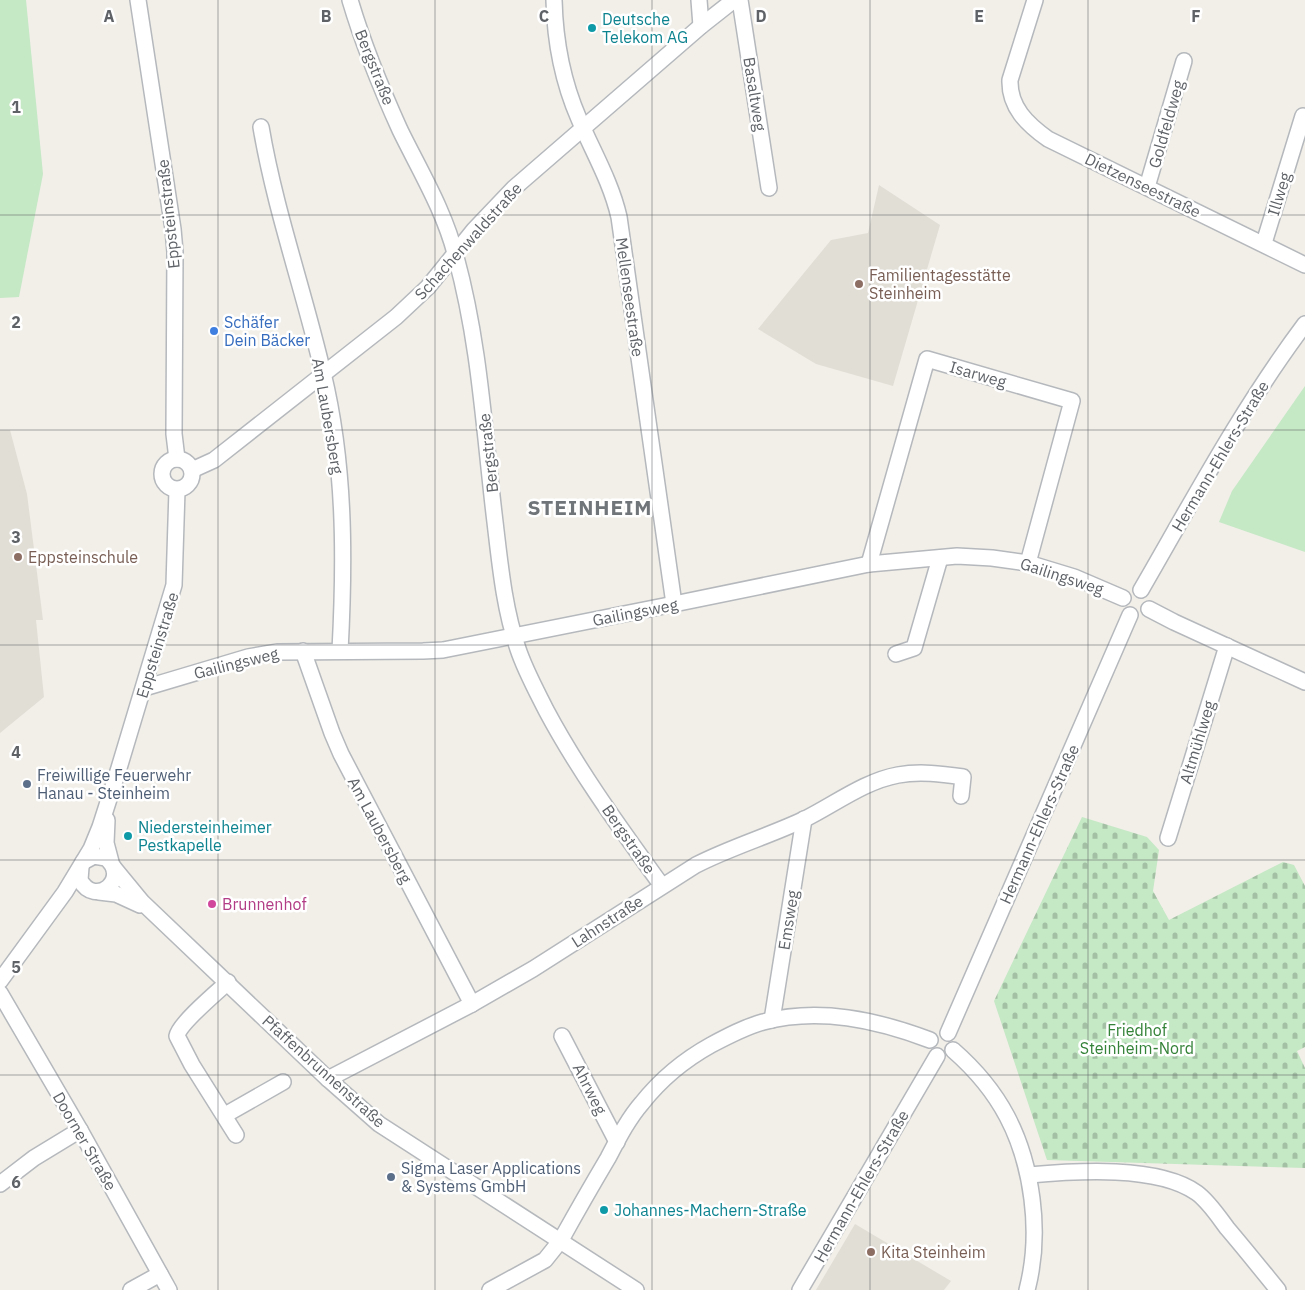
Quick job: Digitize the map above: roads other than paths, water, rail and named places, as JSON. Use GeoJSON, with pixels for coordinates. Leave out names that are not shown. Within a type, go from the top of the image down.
{"type":"FeatureCollection","features":[{"type":"Feature","properties":{"kind":"street","name":"Eppsteinstraße"},"geometry":{"type":"LineString","coordinates":[[138,0],[173,229],[175,259],[174,434],[177,459]]}},
{"type":"Feature","properties":{"kind":"street","name":"Bergstraße"},"geometry":{"type":"LineString","coordinates":[[350,0],[375,69],[399,127],[437,206],[456,253],[477,355],[501,572],[514,637],[537,691],[571,753],[611,815],[662,886]]}},
{"type":"Feature","properties":{"kind":"street","name":"Mellenseestraße"},"geometry":{"type":"LineString","coordinates":[[554,0],[560,64],[583,129],[611,188],[620,218],[674,604]]}},
{"type":"Feature","properties":{"kind":"street"},"geometry":{"type":"LineString","coordinates":[[699,0],[701,26]]}},
{"type":"Feature","properties":{"kind":"street","name":"Schachenwaldstraße"},"geometry":{"type":"LineString","coordinates":[[192,470],[214,460],[396,317],[422,294],[495,206],[514,188],[701,26],[734,0]]}},
{"type":"Feature","properties":{"kind":"street","name":"Basaltweg"},"geometry":{"type":"LineString","coordinates":[[740,0],[769,188]]}},
{"type":"Feature","properties":{"kind":"street","name":"Dietzenseestraße"},"geometry":{"type":"LineString","coordinates":[[1035,0],[1010,80],[1009,92],[1018,110],[1033,128],[1048,139],[1264,243],[1305,265]]}},
{"type":"Feature","properties":{"kind":"street","name":"Goldfeldweg"},"geometry":{"type":"LineString","coordinates":[[1147,187],[1184,61]]}},
{"type":"Feature","properties":{"kind":"street","name":"Illweg"},"geometry":{"type":"LineString","coordinates":[[1264,243],[1303,116]]}},
{"type":"Feature","properties":{"kind":"street","name":"Am Laubersberg"},"geometry":{"type":"LineString","coordinates":[[261,127],[269,168],[323,374],[337,449],[342,500],[344,565],[340,651]]}},
{"type":"Feature","properties":{"kind":"street","name":"Hermann-Ehlers-Straße"},"geometry":{"type":"LineString","coordinates":[[1141,590],[1226,442],[1305,324]]}},
{"type":"Feature","properties":{"kind":"street","name":"Isarweg"},"geometry":{"type":"LineString","coordinates":[[869,564],[927,359],[1072,401],[1028,563]]}},
{"type":"Feature","properties":{"kind":"street"},"geometry":{"type":"LineString","coordinates":[[177,459],[183,460],[192,470],[190,483],[184,488],[177,490],[168,488],[162,478],[162,470],[165,464],[177,459]]}},
{"type":"Feature","properties":{"kind":"street","name":"Eppsteinstraße"},"geometry":{"type":"LineString","coordinates":[[0,981],[46,918],[91,849],[111,795],[174,585],[177,490]]}},
{"type":"Feature","properties":{"kind":"street","name":"Gailingsweg"},"geometry":{"type":"LineString","coordinates":[[144,688],[248,657],[277,652],[438,650],[514,637],[869,564],[957,556],[1028,563],[1074,577],[1124,598]]}},
{"type":"Feature","properties":{"kind":"street"},"geometry":{"type":"LineString","coordinates":[[896,654],[914,648],[940,558]]}},
{"type":"Feature","properties":{"kind":"street"},"geometry":{"type":"LineString","coordinates":[[1133,590],[1141,590],[1148,596],[1149,609],[1142,615],[1130,615],[1123,606],[1124,598],[1126,594],[1133,590]]}},
{"type":"Feature","properties":{"kind":"street"},"geometry":{"type":"LineString","coordinates":[[1149,609],[1305,682]]}},
{"type":"Feature","properties":{"kind":"street","name":"Hermann-Ehlers-Straße"},"geometry":{"type":"LineString","coordinates":[[948,1033],[1130,615]]}},
{"type":"Feature","properties":{"kind":"street","name":"Altmühlweg"},"geometry":{"type":"LineString","coordinates":[[1168,838],[1227,646]]}},
{"type":"Feature","properties":{"kind":"street","name":"Am Laubersberg"},"geometry":{"type":"LineString","coordinates":[[303,651],[341,754],[472,1004]]}},
{"type":"Feature","properties":{"kind":"street","name":"Lahnstraße"},"geometry":{"type":"LineString","coordinates":[[328,1079],[533,970],[662,886],[712,857],[804,819],[876,782],[898,775],[933,774],[963,777],[961,796]]}},
{"type":"Feature","properties":{"kind":"street","name":"Eppsteinstraße"},"geometry":{"type":"LineString","coordinates":[[111,795],[105,834],[107,850],[112,865]]}},
{"type":"Feature","properties":{"kind":"street","name":"Emsweg"},"geometry":{"type":"LineString","coordinates":[[772,1020],[804,819]]}},
{"type":"Feature","properties":{"kind":"street"},"geometry":{"type":"LineString","coordinates":[[94,856],[101,856],[112,865],[114,881],[109,887],[97,892],[82,884],[79,875],[82,864],[94,856]]}},
{"type":"Feature","properties":{"kind":"street","name":"Pfaffenbrunnenstraße"},"geometry":{"type":"LineString","coordinates":[[112,865],[132,892],[328,1079],[379,1124],[636,1290]]}},
{"type":"Feature","properties":{"kind":"street","name":"Eppsteinstraße"},"geometry":{"type":"LineString","coordinates":[[46,918],[79,895],[97,892]]}},
{"type":"Feature","properties":{"kind":"street","name":"Pfaffenbrunnenstraße"},"geometry":{"type":"LineString","coordinates":[[97,892],[123,897],[154,913]]}},
{"type":"Feature","properties":{"kind":"street"},"geometry":{"type":"LineString","coordinates":[[228,982],[184,1024],[177,1036],[192,1065],[236,1135]]}},
{"type":"Feature","properties":{"kind":"street","name":"Doorner Straße"},"geometry":{"type":"LineString","coordinates":[[0,994],[80,1130],[169,1290]]}},
{"type":"Feature","properties":{"kind":"street"},"geometry":{"type":"LineString","coordinates":[[490,1290],[545,1260],[561,1240],[640,1104],[670,1072],[692,1056],[749,1026],[799,1016],[846,1017],[889,1026],[930,1040]]}},
{"type":"Feature","properties":{"kind":"street"},"geometry":{"type":"LineString","coordinates":[[936,1033],[948,1033],[953,1038],[953,1050],[944,1056],[938,1056],[930,1049],[930,1040],[936,1033]]}},
{"type":"Feature","properties":{"kind":"street","name":"Ahrweg"},"geometry":{"type":"LineString","coordinates":[[562,1036],[617,1142]]}},
{"type":"Feature","properties":{"kind":"street"},"geometry":{"type":"LineString","coordinates":[[953,1050],[980,1075],[1004,1109],[1018,1139],[1029,1175],[1035,1231],[1027,1290]]}},
{"type":"Feature","properties":{"kind":"street","name":"Hermann-Ehlers-Straße"},"geometry":{"type":"LineString","coordinates":[[800,1290],[938,1056]]}},
{"type":"Feature","properties":{"kind":"street"},"geometry":{"type":"LineString","coordinates":[[225,1115],[283,1082]]}},
{"type":"Feature","properties":{"kind":"street"},"geometry":{"type":"LineString","coordinates":[[0,1184],[40,1154],[80,1130]]}},
{"type":"Feature","properties":{"kind":"street"},"geometry":{"type":"LineString","coordinates":[[1029,1175],[1092,1170],[1124,1172],[1166,1180],[1185,1187],[1203,1199],[1278,1290]]}},
{"type":"Feature","properties":{"kind":"street"},"geometry":{"type":"LineString","coordinates":[[131,1290],[160,1274]]}},
{"type":"Feature","properties":{"kind":"place","name":"Deutsche Telekom AG"},"geometry":{"type":"Point","coordinates":[592,28]}},
{"type":"Feature","properties":{"kind":"place","name":"Familientagesstätte Steinheim"},"geometry":{"type":"Point","coordinates":[859,284]}},
{"type":"Feature","properties":{"kind":"place","name":"Schäfer Dein Bäcker"},"geometry":{"type":"Point","coordinates":[214,331]}},
{"type":"Feature","properties":{"kind":"place","name":"Eppsteinschule"},"geometry":{"type":"Point","coordinates":[18,557]}},
{"type":"Feature","properties":{"kind":"place","name":"Freiwillige Feuerwehr Hanau - Steinheim"},"geometry":{"type":"Point","coordinates":[27,784]}},
{"type":"Feature","properties":{"kind":"place","name":"Niedersteinheimer Pestkapelle"},"geometry":{"type":"Point","coordinates":[128,836]}},
{"type":"Feature","properties":{"kind":"place","name":"Brunnenhof"},"geometry":{"type":"Point","coordinates":[212,904]}},
{"type":"Feature","properties":{"kind":"place","name":"Sigma Laser Applications & Systems GmbH"},"geometry":{"type":"Point","coordinates":[391,1177]}},
{"type":"Feature","properties":{"kind":"place","name":"Johannes-Machern-Straße"},"geometry":{"type":"Point","coordinates":[604,1210]}},
{"type":"Feature","properties":{"kind":"place","name":"Kita Steinheim"},"geometry":{"type":"Point","coordinates":[871,1252]}},
{"type":"Feature","properties":{"kind":"district","name":"STEINHEIM"},"geometry":{"type":"Point","coordinates":[590,507]}},
{"type":"Feature","properties":{"kind":"park label","name":"Friedhof Steinheim-Nord"},"geometry":{"type":"Point","coordinates":[1137,1039]}}]}
